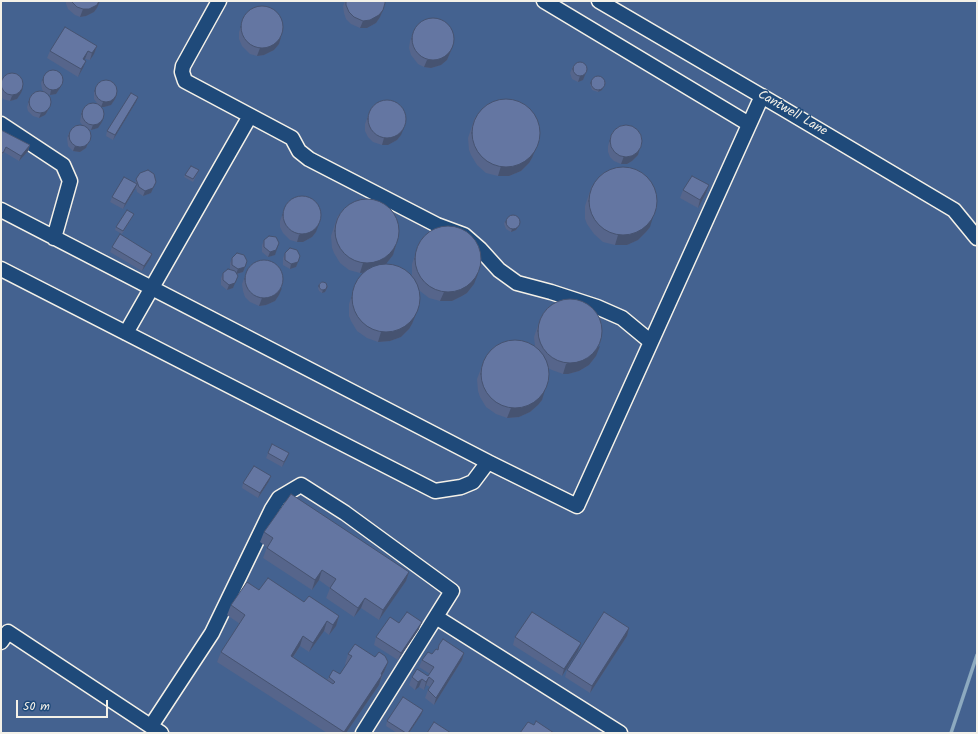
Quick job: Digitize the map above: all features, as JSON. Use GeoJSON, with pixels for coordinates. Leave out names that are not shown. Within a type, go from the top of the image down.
{"type":"FeatureCollection","features":[{"type":"Feature","properties":{"kind":"street"},"geometry":{"type":"LineString","coordinates":[[219,1],[183,66],[182,72],[185,81],[292,138],[299,151],[309,159],[437,225],[464,234],[499,270],[517,282],[597,306],[622,318],[651,342]]}},
{"type":"Feature","properties":{"kind":"street"},"geometry":{"type":"LineString","coordinates":[[544,1],[749,124]]}},
{"type":"Feature","properties":{"kind":"street","name":"Cantwell Lane"},"geometry":{"type":"LineString","coordinates":[[599,1],[954,210],[977,238]]}},
{"type":"Feature","properties":{"kind":"street"},"geometry":{"type":"LineString","coordinates":[[1,210],[488,462],[577,506],[762,96]]}},
{"type":"Feature","properties":{"kind":"street"},"geometry":{"type":"LineString","coordinates":[[126,334],[250,116]]}},
{"type":"Feature","properties":{"kind":"street"},"geometry":{"type":"LineString","coordinates":[[1,124],[63,165],[70,181],[54,238]]}},
{"type":"Feature","properties":{"kind":"street"},"geometry":{"type":"LineString","coordinates":[[1,269],[435,491],[461,487],[472,482],[488,462]]}},
{"type":"Feature","properties":{"kind":"street"},"geometry":{"type":"LineString","coordinates":[[1,642],[8,632],[156,730],[212,633],[272,509],[279,498],[301,485],[345,513],[452,591],[363,733]]}},
{"type":"Feature","properties":{"kind":"street"},"geometry":{"type":"LineString","coordinates":[[436,617],[620,733]]}},
{"type":"Feature","properties":{"kind":"shaded area"},"geometry":{"type":"Polygon","coordinates":[[[1,1],[977,1],[977,733],[1,733],[1,1]]]}},
{"type":"Feature","properties":{"kind":"building"},"geometry":{"type":"Polygon","coordinates":[[[71,1],[99,1],[97,5],[89,9],[83,9],[77,7],[71,1]]]}},
{"type":"Feature","properties":{"kind":"building"},"geometry":{"type":"Polygon","coordinates":[[[346,1],[385,1],[385,3],[383,10],[379,15],[370,20],[363,21],[354,17],[349,12],[346,1]]]}},
{"type":"Feature","properties":{"kind":"building"},"geometry":{"type":"Polygon","coordinates":[[[258,6],[266,6],[277,12],[283,23],[283,31],[277,42],[266,48],[258,48],[247,42],[241,31],[241,23],[247,12],[258,6]]]}},
{"type":"Feature","properties":{"kind":"building"},"geometry":{"type":"Polygon","coordinates":[[[433,18],[448,24],[454,39],[448,54],[433,60],[418,54],[412,39],[418,24],[433,18]]]}},
{"type":"Feature","properties":{"kind":"building"},"geometry":{"type":"Polygon","coordinates":[[[65,27],[97,46],[92,53],[88,51],[83,59],[86,61],[81,69],[50,51],[65,27]]]}},
{"type":"Feature","properties":{"kind":"building"},"geometry":{"type":"Polygon","coordinates":[[[577,62],[583,62],[587,66],[587,72],[583,76],[577,76],[573,72],[573,66],[577,62]]]}},
{"type":"Feature","properties":{"kind":"building"},"geometry":{"type":"Polygon","coordinates":[[[53,70],[60,73],[63,80],[60,87],[53,90],[46,87],[43,80],[46,73],[53,70]]]}},
{"type":"Feature","properties":{"kind":"building"},"geometry":{"type":"Polygon","coordinates":[[[12,73],[20,76],[23,84],[20,92],[12,95],[4,92],[1,84],[4,76],[12,73]]]}},
{"type":"Feature","properties":{"kind":"building"},"geometry":{"type":"Polygon","coordinates":[[[598,76],[603,78],[605,83],[603,88],[598,90],[593,88],[591,83],[593,78],[598,76]]]}},
{"type":"Feature","properties":{"kind":"building"},"geometry":{"type":"Polygon","coordinates":[[[106,80],[114,83],[117,91],[114,99],[106,102],[98,99],[95,91],[98,83],[106,80]]]}},
{"type":"Feature","properties":{"kind":"building"},"geometry":{"type":"Polygon","coordinates":[[[40,91],[48,94],[51,102],[48,110],[40,113],[32,110],[29,102],[32,94],[40,91]]]}},
{"type":"Feature","properties":{"kind":"building"},"geometry":{"type":"Polygon","coordinates":[[[131,93],[138,97],[115,135],[107,131],[131,93]]]}},
{"type":"Feature","properties":{"kind":"building"},"geometry":{"type":"Polygon","coordinates":[[[506,99],[519,102],[530,109],[537,120],[540,133],[537,146],[530,157],[519,164],[506,167],[493,164],[482,157],[475,146],[472,133],[475,120],[482,109],[493,102],[506,99]]]}},
{"type":"Feature","properties":{"kind":"building"},"geometry":{"type":"Polygon","coordinates":[[[383,100],[391,100],[398,103],[403,108],[406,119],[403,130],[398,135],[391,138],[383,138],[376,135],[371,130],[368,123],[368,115],[371,108],[376,103],[383,100]]]}},
{"type":"Feature","properties":{"kind":"building"},"geometry":{"type":"Polygon","coordinates":[[[93,103],[101,106],[104,114],[101,122],[93,125],[85,122],[82,114],[85,106],[93,103]]]}},
{"type":"Feature","properties":{"kind":"building"},"geometry":{"type":"Polygon","coordinates":[[[80,125],[84,126],[90,132],[90,140],[84,146],[80,147],[76,146],[70,140],[69,136],[70,132],[76,126],[80,125]]]}},
{"type":"Feature","properties":{"kind":"building"},"geometry":{"type":"Polygon","coordinates":[[[626,125],[632,126],[639,132],[642,141],[641,147],[635,154],[626,157],[620,156],[613,150],[610,141],[611,135],[617,128],[626,125]]]}},
{"type":"Feature","properties":{"kind":"building"},"geometry":{"type":"Polygon","coordinates":[[[1,130],[30,145],[21,156],[6,147],[3,153],[1,152],[1,130]]]}},
{"type":"Feature","properties":{"kind":"building"},"geometry":{"type":"Polygon","coordinates":[[[191,166],[199,170],[193,179],[185,175],[191,166]]]}},
{"type":"Feature","properties":{"kind":"building"},"geometry":{"type":"Polygon","coordinates":[[[616,167],[630,167],[642,173],[651,182],[657,194],[655,214],[647,225],[636,233],[630,235],[616,235],[610,233],[599,225],[591,214],[589,208],[589,194],[591,188],[599,177],[610,169],[616,167]]]}},
{"type":"Feature","properties":{"kind":"building"},"geometry":{"type":"Polygon","coordinates":[[[148,170],[154,174],[156,182],[153,188],[145,191],[139,187],[136,179],[140,173],[148,170]]]}},
{"type":"Feature","properties":{"kind":"building"},"geometry":{"type":"Polygon","coordinates":[[[692,176],[709,185],[700,200],[683,190],[692,176]]]}},
{"type":"Feature","properties":{"kind":"building"},"geometry":{"type":"Polygon","coordinates":[[[124,177],[137,184],[125,204],[112,197],[124,177]]]}},
{"type":"Feature","properties":{"kind":"building"},"geometry":{"type":"Polygon","coordinates":[[[298,196],[306,196],[313,199],[318,204],[321,215],[318,226],[313,231],[306,234],[298,234],[291,231],[286,226],[283,219],[283,211],[286,204],[291,199],[298,196]]]}},
{"type":"Feature","properties":{"kind":"building"},"geometry":{"type":"Polygon","coordinates":[[[361,199],[373,199],[390,208],[397,219],[399,231],[397,243],[390,254],[373,263],[361,263],[349,258],[340,249],[335,237],[335,225],[340,213],[349,204],[361,199]]]}},
{"type":"Feature","properties":{"kind":"building"},"geometry":{"type":"Polygon","coordinates":[[[127,210],[134,214],[123,231],[116,227],[127,210]]]}},
{"type":"Feature","properties":{"kind":"building"},"geometry":{"type":"Polygon","coordinates":[[[513,215],[518,217],[520,222],[518,227],[513,229],[508,227],[506,222],[508,217],[513,215]]]}},
{"type":"Feature","properties":{"kind":"building"},"geometry":{"type":"Polygon","coordinates":[[[448,226],[461,229],[471,236],[478,246],[481,259],[478,272],[471,282],[461,289],[448,292],[435,289],[425,282],[418,272],[415,259],[418,246],[425,236],[435,229],[448,226]]]}},
{"type":"Feature","properties":{"kind":"building"},"geometry":{"type":"Polygon","coordinates":[[[120,234],[152,254],[144,266],[112,247],[120,234]]]}},
{"type":"Feature","properties":{"kind":"building"},"geometry":{"type":"Polygon","coordinates":[[[269,236],[276,237],[279,243],[276,250],[270,252],[264,247],[264,240],[269,236]]]}},
{"type":"Feature","properties":{"kind":"building"},"geometry":{"type":"Polygon","coordinates":[[[290,248],[297,250],[300,256],[298,262],[291,264],[285,260],[285,253],[290,248]]]}},
{"type":"Feature","properties":{"kind":"building"},"geometry":{"type":"Polygon","coordinates":[[[237,253],[244,255],[247,261],[245,267],[238,269],[232,265],[232,258],[237,253]]]}},
{"type":"Feature","properties":{"kind":"building"},"geometry":{"type":"Polygon","coordinates":[[[260,260],[268,260],[278,265],[282,272],[282,286],[278,293],[268,298],[260,298],[250,293],[248,290],[245,283],[245,275],[250,265],[253,263],[260,260]]]}},
{"type":"Feature","properties":{"kind":"building"},"geometry":{"type":"Polygon","coordinates":[[[386,264],[399,267],[410,274],[417,285],[420,298],[417,311],[410,322],[399,329],[386,332],[373,329],[362,322],[355,311],[352,298],[355,285],[362,274],[373,267],[386,264]]]}},
{"type":"Feature","properties":{"kind":"building"},"geometry":{"type":"Polygon","coordinates":[[[228,269],[235,271],[238,276],[235,283],[229,285],[223,280],[223,273],[228,269]]]}},
{"type":"Feature","properties":{"kind":"building"},"geometry":{"type":"Polygon","coordinates":[[[321,282],[325,282],[327,286],[325,290],[321,290],[319,288],[319,284],[321,282]]]}},
{"type":"Feature","properties":{"kind":"building"},"geometry":{"type":"Polygon","coordinates":[[[564,299],[576,299],[593,308],[600,319],[602,331],[600,343],[593,354],[576,363],[564,363],[552,358],[543,349],[538,337],[538,325],[543,313],[552,304],[564,299]]]}},
{"type":"Feature","properties":{"kind":"building"},"geometry":{"type":"Polygon","coordinates":[[[515,340],[528,343],[539,350],[546,361],[549,374],[546,387],[539,398],[528,405],[515,408],[502,405],[491,398],[484,387],[481,374],[484,361],[491,350],[502,343],[515,340]]]}},
{"type":"Feature","properties":{"kind":"building"},"geometry":{"type":"Polygon","coordinates":[[[272,444],[289,453],[284,462],[268,453],[272,444]]]}},
{"type":"Feature","properties":{"kind":"building"},"geometry":{"type":"Polygon","coordinates":[[[254,466],[271,476],[260,493],[243,483],[254,466]]]}},
{"type":"Feature","properties":{"kind":"building"},"geometry":{"type":"Polygon","coordinates":[[[291,494],[409,572],[383,610],[365,598],[358,608],[330,588],[336,579],[322,570],[315,580],[267,548],[273,538],[264,532],[291,494]]]}},
{"type":"Feature","properties":{"kind":"building"},"geometry":{"type":"Polygon","coordinates":[[[268,578],[304,602],[309,596],[339,616],[333,625],[327,621],[313,643],[303,636],[291,656],[333,684],[335,682],[329,677],[333,670],[340,674],[352,656],[348,654],[355,644],[375,657],[379,652],[385,656],[388,662],[381,674],[382,675],[344,732],[221,652],[245,615],[231,605],[247,582],[259,590],[268,578]]]}},
{"type":"Feature","properties":{"kind":"building"},"geometry":{"type":"Polygon","coordinates":[[[407,612],[422,622],[401,653],[376,637],[390,617],[399,623],[407,612]]]}},
{"type":"Feature","properties":{"kind":"building"},"geometry":{"type":"Polygon","coordinates":[[[532,612],[581,643],[564,669],[515,637],[532,612]]]}},
{"type":"Feature","properties":{"kind":"building"},"geometry":{"type":"Polygon","coordinates":[[[604,612],[629,628],[592,686],[567,670],[604,612]]]}},
{"type":"Feature","properties":{"kind":"building"},"geometry":{"type":"Polygon","coordinates":[[[443,639],[464,653],[436,698],[428,690],[434,681],[429,677],[426,682],[422,679],[418,682],[412,677],[417,669],[428,676],[434,667],[422,660],[428,652],[432,654],[436,649],[438,650],[443,639]]]}},
{"type":"Feature","properties":{"kind":"building"},"geometry":{"type":"Polygon","coordinates":[[[403,697],[423,710],[408,733],[387,721],[403,697]]]}},
{"type":"Feature","properties":{"kind":"building"},"geometry":{"type":"Polygon","coordinates":[[[536,721],[554,733],[520,733],[528,722],[534,725],[536,721]]]}},
{"type":"Feature","properties":{"kind":"building"},"geometry":{"type":"Polygon","coordinates":[[[434,722],[451,733],[427,733],[434,722]]]}},
{"type":"Feature","properties":{"kind":"waterway"},"geometry":{"type":"LineString","coordinates":[[951,733],[977,655]]}}]}
